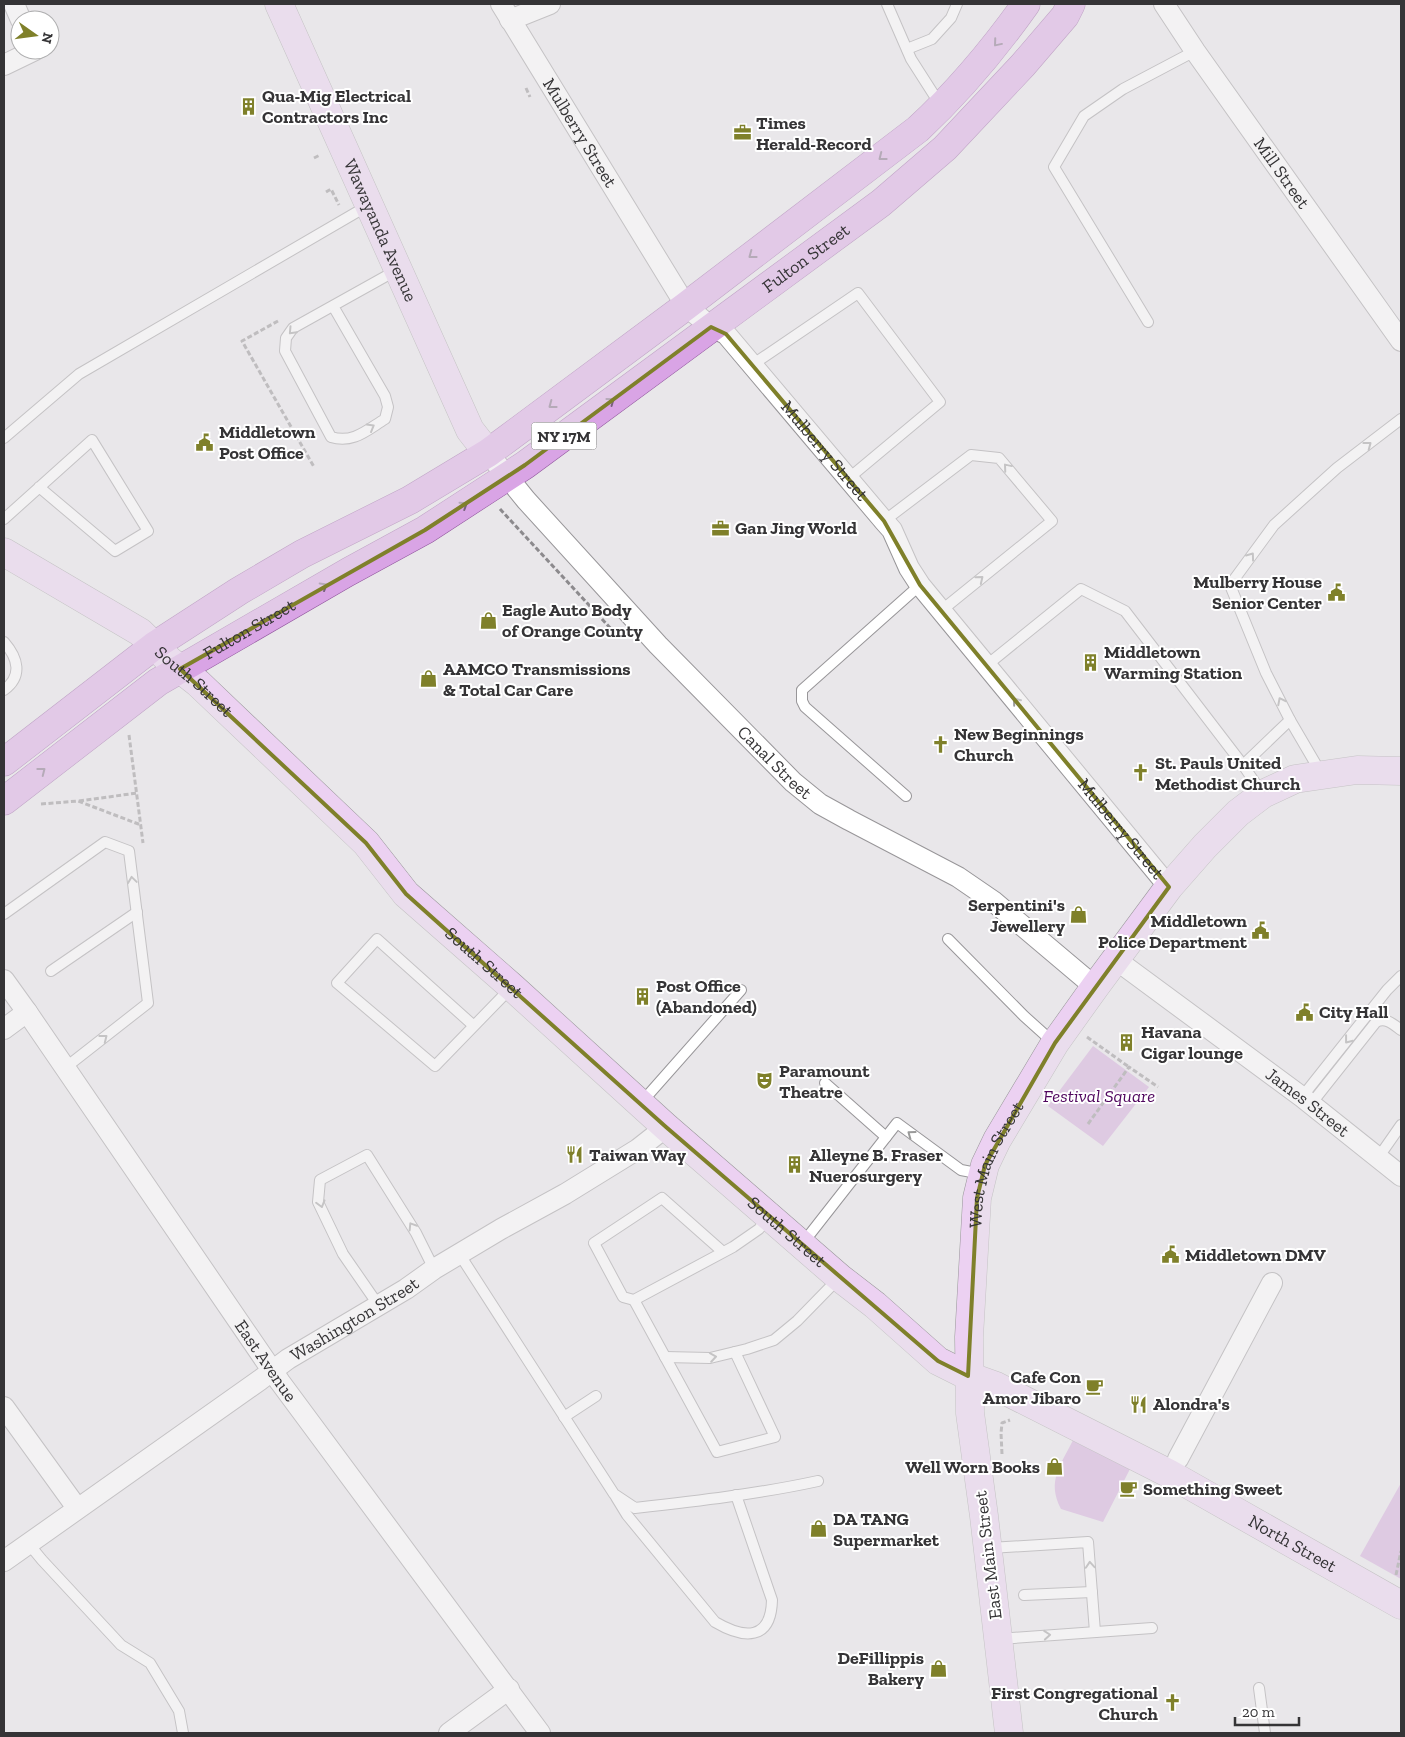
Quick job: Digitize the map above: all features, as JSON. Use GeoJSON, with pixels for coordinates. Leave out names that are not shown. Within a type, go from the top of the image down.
{"type":"FeatureCollection","features":[{"type":"Feature","properties":{"kind":"main road","name":"Wawayanda Avenue"},"geometry":{"type":"LineString","coordinates":[[278,4],[470,430],[488,453]]}},
{"type":"Feature","properties":{"kind":"main road","name":"Fulton Street"},"geometry":{"type":"LineString","coordinates":[[4,801],[158,682],[168,659],[239,591],[302,554],[410,500],[488,453],[686,306],[910,134],[942,107],[1001,38],[1026,4]]}},
{"type":"Feature","properties":{"kind":"main road","name":"Fulton Street"},"geometry":{"type":"LineString","coordinates":[[4,762],[168,659],[348,572],[425,530],[525,465],[881,203],[945,148],[1074,8]]}},
{"type":"Feature","properties":{"kind":"main road","name":"South Street"},"geometry":{"type":"LineString","coordinates":[[4,552],[140,632],[168,659],[198,683],[366,843],[406,894],[666,1127],[840,1278],[876,1305],[938,1361],[968,1376]]}},
{"type":"Feature","properties":{"kind":"main road","name":"West Main Street"},"geometry":{"type":"LineString","coordinates":[[968,1376],[977,1198],[983,1175],[997,1140],[1055,1043],[1115,959],[1169,888],[1205,846],[1238,813],[1263,794],[1295,779],[1322,774],[1357,770],[1401,771]]}},
{"type":"Feature","properties":{"kind":"main road","name":"East Main Street"},"geometry":{"type":"LineString","coordinates":[[968,1376],[970,1413],[988,1548],[1009,1733]]}},
{"type":"Feature","properties":{"kind":"main road","name":"North Street"},"geometry":{"type":"LineString","coordinates":[[968,1376],[996,1386],[1168,1473],[1401,1605]]}},
{"type":"Feature","properties":{"kind":"street"},"geometry":{"type":"LineString","coordinates":[[506,12],[550,4]]}},
{"type":"Feature","properties":{"kind":"street","name":"Mill Street"},"geometry":{"type":"LineString","coordinates":[[1164,4],[1195,51],[1401,341]]}},
{"type":"Feature","properties":{"kind":"street","name":"Mulberry Street"},"geometry":{"type":"LineString","coordinates":[[506,12],[686,306],[711,327],[726,334],[849,478],[892,530],[909,568],[920,585],[1169,888]]}},
{"type":"Feature","properties":{"kind":"street"},"geometry":{"type":"LineString","coordinates":[[488,453],[507,476]]}},
{"type":"Feature","properties":{"kind":"street","name":"Canal Street"},"geometry":{"type":"LineString","coordinates":[[507,476],[526,500],[665,652],[793,782],[820,804],[958,877],[993,901],[1095,987]]}},
{"type":"Feature","properties":{"kind":"street","name":"James Street"},"geometry":{"type":"LineString","coordinates":[[1115,959],[1307,1101],[1401,1176]]}},
{"type":"Feature","properties":{"kind":"street","name":"East Avenue"},"geometry":{"type":"LineString","coordinates":[[4,980],[28,1012],[292,1398],[540,1733]]}},
{"type":"Feature","properties":{"kind":"street"},"geometry":{"type":"LineString","coordinates":[[4,1029],[28,1012]]}},
{"type":"Feature","properties":{"kind":"street","name":"Washington Street"},"geometry":{"type":"LineString","coordinates":[[4,1561],[288,1359],[379,1306],[434,1269],[565,1194],[638,1149],[666,1127]]}},
{"type":"Feature","properties":{"kind":"street"},"geometry":{"type":"LineString","coordinates":[[1178,1459],[1272,1283]]}},
{"type":"Feature","properties":{"kind":"street"},"geometry":{"type":"LineString","coordinates":[[4,1407],[77,1508]]}},
{"type":"Feature","properties":{"kind":"street"},"geometry":{"type":"LineString","coordinates":[[449,1733],[508,1689]]}},
{"type":"Feature","properties":{"kind":"lane"},"geometry":{"type":"LineString","coordinates":[[887,4],[911,59],[942,107]]}},
{"type":"Feature","properties":{"kind":"lane"},"geometry":{"type":"LineString","coordinates":[[907,50],[932,39],[951,18],[957,4]]}},
{"type":"Feature","properties":{"kind":"lane"},"geometry":{"type":"LineString","coordinates":[[1148,322],[1054,167],[1084,116],[1123,89],[1195,51]]}},
{"type":"Feature","properties":{"kind":"lane"},"geometry":{"type":"LineString","coordinates":[[4,438],[79,374],[369,205]]}},
{"type":"Feature","properties":{"kind":"lane"},"geometry":{"type":"LineString","coordinates":[[333,306],[385,396],[388,407],[385,419],[351,439],[341,440],[331,437],[285,351],[286,338],[293,328],[398,270]]}},
{"type":"Feature","properties":{"kind":"lane"},"geometry":{"type":"LineString","coordinates":[[752,365],[858,292],[940,402],[849,478]]}},
{"type":"Feature","properties":{"kind":"lane"},"geometry":{"type":"LineString","coordinates":[[1322,774],[1290,720],[1266,673],[1230,585],[1274,525],[1337,468],[1401,419]]}},
{"type":"Feature","properties":{"kind":"lane"},"geometry":{"type":"LineString","coordinates":[[4,519],[39,487],[92,440],[148,531],[115,551],[39,487]]}},
{"type":"Feature","properties":{"kind":"lane"},"geometry":{"type":"LineString","coordinates":[[884,521],[971,455],[999,458],[1052,521],[942,610]]}},
{"type":"Feature","properties":{"kind":"lane"},"geometry":{"type":"LineString","coordinates":[[906,796],[805,707],[802,701],[802,690],[920,585]]}},
{"type":"Feature","properties":{"kind":"lane"},"geometry":{"type":"LineString","coordinates":[[987,665],[1081,589],[1125,611],[1243,764],[1263,794]]}},
{"type":"Feature","properties":{"kind":"lane"},"geometry":{"type":"LineString","coordinates":[[4,642],[16,662],[17,672],[15,680],[4,690]]}},
{"type":"Feature","properties":{"kind":"lane"},"geometry":{"type":"LineString","coordinates":[[1243,764],[1290,720]]}},
{"type":"Feature","properties":{"kind":"lane"},"geometry":{"type":"LineString","coordinates":[[4,914],[105,842],[129,852],[148,1003],[66,1068]]}},
{"type":"Feature","properties":{"kind":"lane"},"geometry":{"type":"LineString","coordinates":[[51,970],[136,912]]}},
{"type":"Feature","properties":{"kind":"lane"},"geometry":{"type":"LineString","coordinates":[[948,938],[1024,1016],[1055,1043]]}},
{"type":"Feature","properties":{"kind":"lane"},"geometry":{"type":"LineString","coordinates":[[474,1026],[377,939],[337,983],[435,1066],[474,1026],[512,987]]}},
{"type":"Feature","properties":{"kind":"lane"},"geometry":{"type":"LineString","coordinates":[[1307,1101],[1387,990],[1401,976]]}},
{"type":"Feature","properties":{"kind":"lane"},"geometry":{"type":"LineString","coordinates":[[640,1103],[741,990]]}},
{"type":"Feature","properties":{"kind":"lane"},"geometry":{"type":"LineString","coordinates":[[1307,1101],[1376,1022],[1382,1019],[1389,1021],[1401,1030]]}},
{"type":"Feature","properties":{"kind":"lane"},"geometry":{"type":"LineString","coordinates":[[825,1083],[886,1137]]}},
{"type":"Feature","properties":{"kind":"lane"},"geometry":{"type":"LineString","coordinates":[[802,1244],[897,1123],[961,1170],[983,1175]]}},
{"type":"Feature","properties":{"kind":"lane"},"geometry":{"type":"LineString","coordinates":[[1378,1158],[1401,1126]]}},
{"type":"Feature","properties":{"kind":"lane"},"geometry":{"type":"LineString","coordinates":[[379,1306],[343,1254],[318,1202],[320,1180],[367,1155],[416,1233],[434,1269]]}},
{"type":"Feature","properties":{"kind":"lane"},"geometry":{"type":"LineString","coordinates":[[723,1252],[662,1198],[594,1243],[622,1297],[634,1300],[723,1252],[759,1229],[769,1216]]}},
{"type":"Feature","properties":{"kind":"lane"},"geometry":{"type":"LineString","coordinates":[[460,1255],[627,1515],[715,1622],[741,1634],[756,1633],[765,1627],[772,1614],[772,1600],[736,1495]]}},
{"type":"Feature","properties":{"kind":"lane"},"geometry":{"type":"LineString","coordinates":[[665,1357],[710,1358],[774,1340],[840,1278]]}},
{"type":"Feature","properties":{"kind":"lane"},"geometry":{"type":"LineString","coordinates":[[634,1300],[717,1452],[775,1437],[735,1352]]}},
{"type":"Feature","properties":{"kind":"lane"},"geometry":{"type":"LineString","coordinates":[[564,1417],[596,1396]]}},
{"type":"Feature","properties":{"kind":"lane"},"geometry":{"type":"LineString","coordinates":[[614,1494],[635,1508],[736,1495],[818,1481]]}},
{"type":"Feature","properties":{"kind":"lane"},"geometry":{"type":"LineString","coordinates":[[988,1548],[1088,1542],[1095,1632]]}},
{"type":"Feature","properties":{"kind":"lane"},"geometry":{"type":"LineString","coordinates":[[28,1543],[121,1645],[150,1663],[179,1711],[183,1733]]}},
{"type":"Feature","properties":{"kind":"lane"},"geometry":{"type":"LineString","coordinates":[[1024,1595],[1092,1592]]}},
{"type":"Feature","properties":{"kind":"lane"},"geometry":{"type":"LineString","coordinates":[[998,1639],[1152,1628]]}},
{"type":"Feature","properties":{"kind":"lane"},"geometry":{"type":"LineString","coordinates":[[1259,1688],[1265,1733]]}},
{"type":"Feature","properties":{"kind":"path"},"geometry":{"type":"LineString","coordinates":[[497,505],[613,631]]}},
{"type":"Feature","properties":{"kind":"path"},"geometry":{"type":"LineString","coordinates":[[128,730],[143,845]]}},
{"type":"Feature","properties":{"kind":"path"},"geometry":{"type":"LineString","coordinates":[[36,804],[78,801],[137,793]]}},
{"type":"Feature","properties":{"kind":"path"},"geometry":{"type":"LineString","coordinates":[[78,801],[141,825]]}},
{"type":"Feature","properties":{"kind":"path"},"geometry":{"type":"LineString","coordinates":[[1087,1036],[1158,1088]]}},
{"type":"Feature","properties":{"kind":"path"},"geometry":{"type":"LineString","coordinates":[[1088,1124],[1129,1067]]}},
{"type":"Feature","properties":{"kind":"path"},"geometry":{"type":"LineString","coordinates":[[1003,1460],[1002,1424],[1006,1421],[1014,1420]]}},
{"type":"Feature","properties":{"kind":"path"},"geometry":{"type":"LineString","coordinates":[[1396,1575],[1401,1551]]}},
{"type":"Feature","properties":{"kind":"highlighted area"},"geometry":{"type":"Polygon","coordinates":[[[711,327],[726,334],[884,521],[920,585],[1169,887],[1055,1043],[985,1165],[977,1198],[968,1376],[938,1361],[666,1127],[406,894],[366,843],[180,669],[425,530],[525,465],[711,327]]]}},
{"type":"Feature","properties":{"kind":"green space","name":"Festival Square"},"geometry":{"type":"Polygon","coordinates":[[[1093,1046],[1149,1087],[1103,1146],[1048,1106],[1093,1046]]]}},
{"type":"Feature","properties":{"kind":"green space"},"geometry":{"type":"Polygon","coordinates":[[[1074,1438],[1130,1469],[1103,1522],[1061,1509],[1057,1499],[1055,1481],[1057,1473],[1074,1438]]]}},
{"type":"Feature","properties":{"kind":"green space"},"geometry":{"type":"Polygon","coordinates":[[[1401,1483],[1401,1579],[1360,1556],[1401,1483]]]}},
{"type":"Feature","properties":{"kind":"place","name":"Qua-Mig Electrical Contractors Inc"},"geometry":{"type":"Point","coordinates":[248,106]}},
{"type":"Feature","properties":{"kind":"place","name":"Times Herald-Record"},"geometry":{"type":"Point","coordinates":[742,133]}},
{"type":"Feature","properties":{"kind":"place","name":"Middletown Post Office"},"geometry":{"type":"Point","coordinates":[205,442]}},
{"type":"Feature","properties":{"kind":"place","name":"Gan Jing World"},"geometry":{"type":"Point","coordinates":[721,528]}},
{"type":"Feature","properties":{"kind":"place","name":"Mulberry House Senior Center"},"geometry":{"type":"Point","coordinates":[1336,592]}},
{"type":"Feature","properties":{"kind":"place","name":"Eagle Auto Body of Orange County"},"geometry":{"type":"Point","coordinates":[488,620]}},
{"type":"Feature","properties":{"kind":"place","name":"Middletown Warming Station"},"geometry":{"type":"Point","coordinates":[1090,662]}},
{"type":"Feature","properties":{"kind":"place","name":"AAMCO Transmissions & Total Car Care"},"geometry":{"type":"Point","coordinates":[429,679]}},
{"type":"Feature","properties":{"kind":"place","name":"New Beginnings Church"},"geometry":{"type":"Point","coordinates":[940,744]}},
{"type":"Feature","properties":{"kind":"place","name":"St. Pauls United Methodist Church"},"geometry":{"type":"Point","coordinates":[1141,773]}},
{"type":"Feature","properties":{"kind":"place","name":"Serpentini's Jewellery"},"geometry":{"type":"Point","coordinates":[1079,915]}},
{"type":"Feature","properties":{"kind":"place","name":"Middletown Police Department"},"geometry":{"type":"Point","coordinates":[1261,931]}},
{"type":"Feature","properties":{"kind":"place","name":"Post Office (Abandoned)"},"geometry":{"type":"Point","coordinates":[642,996]}},
{"type":"Feature","properties":{"kind":"place","name":"City Hall"},"geometry":{"type":"Point","coordinates":[1305,1012]}},
{"type":"Feature","properties":{"kind":"place","name":"Havana Cigar lounge"},"geometry":{"type":"Point","coordinates":[1127,1042]}},
{"type":"Feature","properties":{"kind":"place","name":"Paramount Theatre"},"geometry":{"type":"Point","coordinates":[765,1081]}},
{"type":"Feature","properties":{"kind":"place","name":"Taiwan Way"},"geometry":{"type":"Point","coordinates":[575,1155]}},
{"type":"Feature","properties":{"kind":"place","name":"Alleyne B. Fraser Nuerosurgery"},"geometry":{"type":"Point","coordinates":[795,1165]}},
{"type":"Feature","properties":{"kind":"place","name":"Middletown DMV"},"geometry":{"type":"Point","coordinates":[1171,1255]}},
{"type":"Feature","properties":{"kind":"place","name":"Cafe Con Amor Jibaro"},"geometry":{"type":"Point","coordinates":[1095,1387]}},
{"type":"Feature","properties":{"kind":"place","name":"Alondra's"},"geometry":{"type":"Point","coordinates":[1139,1404]}},
{"type":"Feature","properties":{"kind":"place","name":"Well Worn Books"},"geometry":{"type":"Point","coordinates":[1054,1467]}},
{"type":"Feature","properties":{"kind":"place","name":"Something Sweet"},"geometry":{"type":"Point","coordinates":[1129,1489]}},
{"type":"Feature","properties":{"kind":"place","name":"DA TANG Supermarket"},"geometry":{"type":"Point","coordinates":[819,1529]}},
{"type":"Feature","properties":{"kind":"place","name":"DeFillippis Bakery"},"geometry":{"type":"Point","coordinates":[938,1668]}},
{"type":"Feature","properties":{"kind":"place","name":"First Congregational Church"},"geometry":{"type":"Point","coordinates":[1172,1703]}}]}
